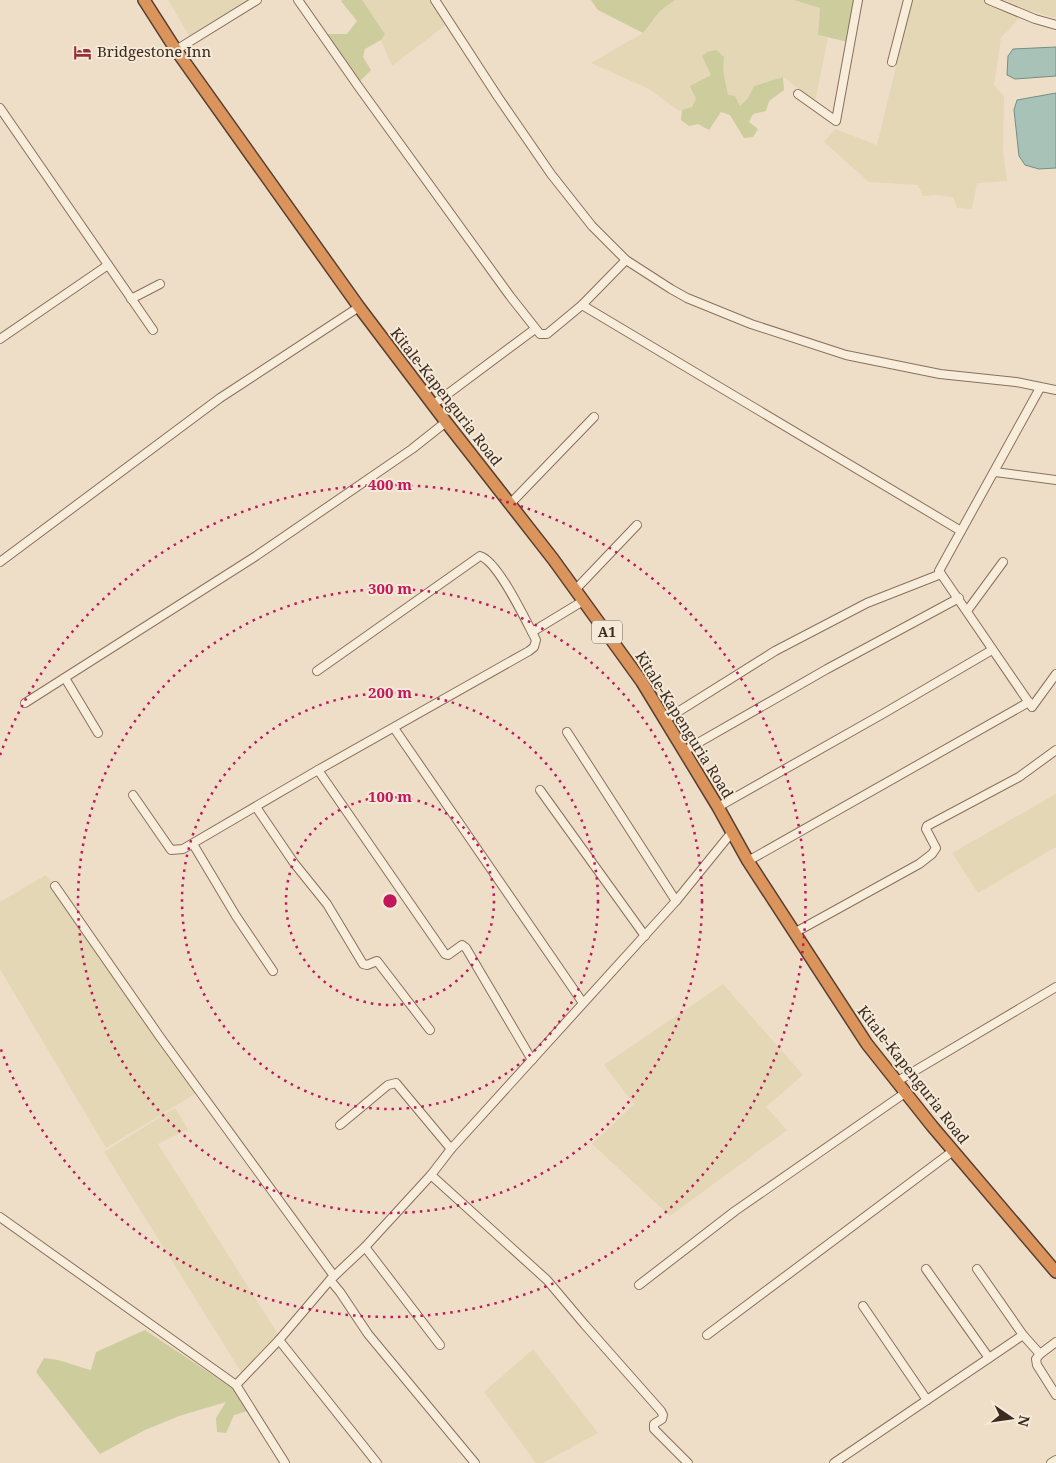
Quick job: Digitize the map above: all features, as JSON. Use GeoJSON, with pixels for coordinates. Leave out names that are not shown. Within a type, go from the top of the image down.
{"type":"FeatureCollection","features":[{"type":"Feature","properties":{"kind":"highway","name":"Kitale-Kapenguria Road"},"geometry":{"type":"LineString","coordinates":[[144,0],[176,50],[358,307],[510,504],[642,682],[718,807],[748,861],[851,1021],[896,1082],[1056,1272]]}},
{"type":"Feature","properties":{"kind":"street"},"geometry":{"type":"LineString","coordinates":[[176,50],[257,0]]}},
{"type":"Feature","properties":{"kind":"street"},"geometry":{"type":"LineString","coordinates":[[298,0],[534,329],[540,334],[547,334],[582,305],[626,260]]}},
{"type":"Feature","properties":{"kind":"street"},"geometry":{"type":"LineString","coordinates":[[435,0],[551,174],[592,226],[626,260],[687,298],[751,324],[846,355],[940,374],[1016,382],[1056,390]]}},
{"type":"Feature","properties":{"kind":"street"},"geometry":{"type":"LineString","coordinates":[[798,94],[836,121],[858,0]]}},
{"type":"Feature","properties":{"kind":"street"},"geometry":{"type":"LineString","coordinates":[[892,62],[908,0]]}},
{"type":"Feature","properties":{"kind":"street"},"geometry":{"type":"LineString","coordinates":[[989,0],[1035,19],[1056,24]]}},
{"type":"Feature","properties":{"kind":"street"},"geometry":{"type":"LineString","coordinates":[[0,108],[153,330]]}},
{"type":"Feature","properties":{"kind":"street"},"geometry":{"type":"LineString","coordinates":[[0,339],[108,265]]}},
{"type":"Feature","properties":{"kind":"street"},"geometry":{"type":"LineString","coordinates":[[131,299],[160,284]]}},
{"type":"Feature","properties":{"kind":"street"},"geometry":{"type":"LineString","coordinates":[[582,305],[961,531]]}},
{"type":"Feature","properties":{"kind":"street"},"geometry":{"type":"LineString","coordinates":[[0,562],[220,398],[358,307]]}},
{"type":"Feature","properties":{"kind":"street"},"geometry":{"type":"LineString","coordinates":[[432,404],[449,394],[534,329]]}},
{"type":"Feature","properties":{"kind":"street"},"geometry":{"type":"LineString","coordinates":[[1040,388],[939,571],[1032,707],[1056,674]]}},
{"type":"Feature","properties":{"kind":"street"},"geometry":{"type":"LineString","coordinates":[[510,504],[594,417]]}},
{"type":"Feature","properties":{"kind":"street"},"geometry":{"type":"LineString","coordinates":[[25,703],[256,556],[412,449],[446,422]]}},
{"type":"Feature","properties":{"kind":"street"},"geometry":{"type":"LineString","coordinates":[[995,472],[1056,480]]}},
{"type":"Feature","properties":{"kind":"street"},"geometry":{"type":"LineString","coordinates":[[575,590],[637,525]]}},
{"type":"Feature","properties":{"kind":"street"},"geometry":{"type":"LineString","coordinates":[[133,795],[171,850],[179,850],[193,844],[318,770],[529,651],[536,644],[536,640],[504,581],[486,558],[480,556],[318,671]]}},
{"type":"Feature","properties":{"kind":"street"},"geometry":{"type":"LineString","coordinates":[[967,611],[1002,562]]}},
{"type":"Feature","properties":{"kind":"street"},"geometry":{"type":"LineString","coordinates":[[665,720],[774,652],[858,607],[941,574]]}},
{"type":"Feature","properties":{"kind":"street"},"geometry":{"type":"LineString","coordinates":[[684,751],[959,598]]}},
{"type":"Feature","properties":{"kind":"street"},"geometry":{"type":"LineString","coordinates":[[532,632],[583,601]]}},
{"type":"Feature","properties":{"kind":"street"},"geometry":{"type":"LineString","coordinates":[[718,807],[992,650]]}},
{"type":"Feature","properties":{"kind":"street"},"geometry":{"type":"LineString","coordinates":[[65,678],[98,733]]}},
{"type":"Feature","properties":{"kind":"street"},"geometry":{"type":"LineString","coordinates":[[748,861],[1029,702]]}},
{"type":"Feature","properties":{"kind":"street"},"geometry":{"type":"LineString","coordinates":[[394,728],[583,1003]]}},
{"type":"Feature","properties":{"kind":"street"},"geometry":{"type":"LineString","coordinates":[[567,732],[676,901]]}},
{"type":"Feature","properties":{"kind":"street"},"geometry":{"type":"LineString","coordinates":[[794,933],[919,864],[932,854],[936,848],[926,829],[927,826],[1019,777],[1056,750]]}},
{"type":"Feature","properties":{"kind":"street"},"geometry":{"type":"LineString","coordinates":[[318,770],[445,954],[448,955],[462,945],[466,948],[532,1060]]}},
{"type":"Feature","properties":{"kind":"street"},"geometry":{"type":"LineString","coordinates":[[540,790],[645,936]]}},
{"type":"Feature","properties":{"kind":"street"},"geometry":{"type":"LineString","coordinates":[[256,807],[294,863],[326,904],[363,964],[367,965],[376,960],[378,961],[430,1030]]}},
{"type":"Feature","properties":{"kind":"street"},"geometry":{"type":"LineString","coordinates":[[236,1385],[279,1340],[332,1278],[365,1246],[431,1175],[451,1149],[676,901],[732,832]]}},
{"type":"Feature","properties":{"kind":"street"},"geometry":{"type":"LineString","coordinates":[[193,844],[236,916],[273,971]]}},
{"type":"Feature","properties":{"kind":"street"},"geometry":{"type":"LineString","coordinates":[[55,886],[332,1278],[368,1334],[475,1463]]}},
{"type":"Feature","properties":{"kind":"street"},"geometry":{"type":"LineString","coordinates":[[896,1082],[1056,987]]}},
{"type":"Feature","properties":{"kind":"street"},"geometry":{"type":"LineString","coordinates":[[340,1125],[388,1085],[396,1082],[451,1149]]}},
{"type":"Feature","properties":{"kind":"street"},"geometry":{"type":"LineString","coordinates":[[639,1285],[736,1211],[905,1093]]}},
{"type":"Feature","properties":{"kind":"street"},"geometry":{"type":"LineString","coordinates":[[707,1335],[953,1151]]}},
{"type":"Feature","properties":{"kind":"street"},"geometry":{"type":"LineString","coordinates":[[431,1175],[547,1280],[660,1411],[663,1415],[662,1419],[654,1424],[654,1428],[688,1463]]}},
{"type":"Feature","properties":{"kind":"street"},"geometry":{"type":"LineString","coordinates":[[0,1216],[236,1385],[285,1463]]}},
{"type":"Feature","properties":{"kind":"street"},"geometry":{"type":"LineString","coordinates":[[365,1246],[440,1345]]}},
{"type":"Feature","properties":{"kind":"street"},"geometry":{"type":"LineString","coordinates":[[926,1269],[988,1358]]}},
{"type":"Feature","properties":{"kind":"street"},"geometry":{"type":"LineString","coordinates":[[977,1269],[1023,1335],[1040,1354]]}},
{"type":"Feature","properties":{"kind":"street"},"geometry":{"type":"LineString","coordinates":[[863,1306],[927,1400]]}},
{"type":"Feature","properties":{"kind":"street"},"geometry":{"type":"LineString","coordinates":[[834,1463],[1023,1335]]}},
{"type":"Feature","properties":{"kind":"street"},"geometry":{"type":"LineString","coordinates":[[279,1340],[377,1463]]}},
{"type":"Feature","properties":{"kind":"street"},"geometry":{"type":"LineString","coordinates":[[1056,1342],[1036,1359],[1037,1365],[1056,1395]]}},
{"type":"Feature","properties":{"kind":"street"},"geometry":{"type":"LineString","coordinates":[[1051,1463],[1056,1460]]}},
{"type":"Feature","properties":{"kind":"shaded area"},"geometry":{"type":"Polygon","coordinates":[[[168,0],[249,0],[190,37],[168,0]]]}},
{"type":"Feature","properties":{"kind":"shaded area"},"geometry":{"type":"Polygon","coordinates":[[[362,0],[431,0],[447,24],[392,66],[381,40],[385,34],[362,0]]]}},
{"type":"Feature","properties":{"kind":"shaded area"},"geometry":{"type":"Polygon","coordinates":[[[675,0],[794,0],[820,8],[818,35],[828,38],[815,101],[783,77],[754,86],[748,98],[740,106],[728,95],[723,70],[724,57],[707,68],[711,75],[702,79],[692,107],[679,111],[649,89],[591,63],[643,33],[660,11],[675,0]]]}},
{"type":"Feature","properties":{"kind":"shaded area"},"geometry":{"type":"Polygon","coordinates":[[[912,0],[982,0],[1020,17],[1001,38],[994,85],[1004,96],[1003,150],[1007,181],[977,183],[972,209],[957,208],[953,197],[923,196],[918,185],[869,182],[824,142],[835,129],[877,145],[912,0]]]}},
{"type":"Feature","properties":{"kind":"shaded area"},"geometry":{"type":"Polygon","coordinates":[[[1005,0],[1056,0],[1056,18],[1025,9],[1005,0]]]}},
{"type":"Feature","properties":{"kind":"shaded area"},"geometry":{"type":"Polygon","coordinates":[[[1056,47],[1056,76],[1015,79],[1007,75],[1008,56],[1013,49],[1056,47]]]}},
{"type":"Feature","properties":{"kind":"shaded area"},"geometry":{"type":"Polygon","coordinates":[[[1056,93],[1056,168],[1039,169],[1025,165],[1019,156],[1014,110],[1017,100],[1056,93]]]}},
{"type":"Feature","properties":{"kind":"shaded area"},"geometry":{"type":"Polygon","coordinates":[[[1056,794],[1056,847],[978,893],[952,853],[1056,794]]]}},
{"type":"Feature","properties":{"kind":"shaded area"},"geometry":{"type":"Polygon","coordinates":[[[46,875],[198,1092],[106,1148],[0,969],[0,902],[46,875]]]}},
{"type":"Feature","properties":{"kind":"shaded area"},"geometry":{"type":"Polygon","coordinates":[[[723,984],[803,1075],[766,1107],[787,1130],[670,1216],[592,1144],[634,1104],[604,1065],[723,984]]]}},
{"type":"Feature","properties":{"kind":"shaded area"},"geometry":{"type":"Polygon","coordinates":[[[175,1108],[188,1129],[158,1144],[278,1334],[241,1372],[104,1152],[175,1108]]]}},
{"type":"Feature","properties":{"kind":"shaded area"},"geometry":{"type":"Polygon","coordinates":[[[533,1349],[598,1433],[543,1463],[536,1463],[484,1392],[533,1349]]]}},
{"type":"Feature","properties":{"kind":"green space"},"geometry":{"type":"Polygon","coordinates":[[[362,0],[385,34],[381,40],[365,49],[363,57],[371,70],[360,81],[326,34],[347,34],[357,21],[341,1],[362,0]]]}},
{"type":"Feature","properties":{"kind":"green space"},"geometry":{"type":"Polygon","coordinates":[[[591,0],[675,0],[660,11],[643,33],[598,10],[591,0]]]}},
{"type":"Feature","properties":{"kind":"green space"},"geometry":{"type":"Polygon","coordinates":[[[794,0],[855,0],[848,42],[818,35],[820,8],[794,0]]]}},
{"type":"Feature","properties":{"kind":"green space"},"geometry":{"type":"Polygon","coordinates":[[[716,50],[724,57],[723,70],[728,95],[735,96],[740,106],[748,98],[754,86],[783,77],[784,90],[769,101],[766,111],[753,114],[749,122],[758,129],[753,137],[744,138],[730,115],[721,112],[709,130],[698,124],[689,126],[681,120],[682,110],[692,107],[696,99],[690,86],[711,75],[702,56],[707,52],[716,50]]]}},
{"type":"Feature","properties":{"kind":"green space"},"geometry":{"type":"Polygon","coordinates":[[[145,1330],[235,1390],[247,1411],[234,1415],[226,1433],[217,1432],[216,1418],[226,1402],[179,1416],[145,1430],[100,1454],[36,1372],[44,1358],[62,1361],[91,1370],[96,1352],[145,1330]]]}},
{"type":"Feature","properties":{"kind":"place","name":"Bridgestone Inn"},"geometry":{"type":"Point","coordinates":[83,52]}}]}
